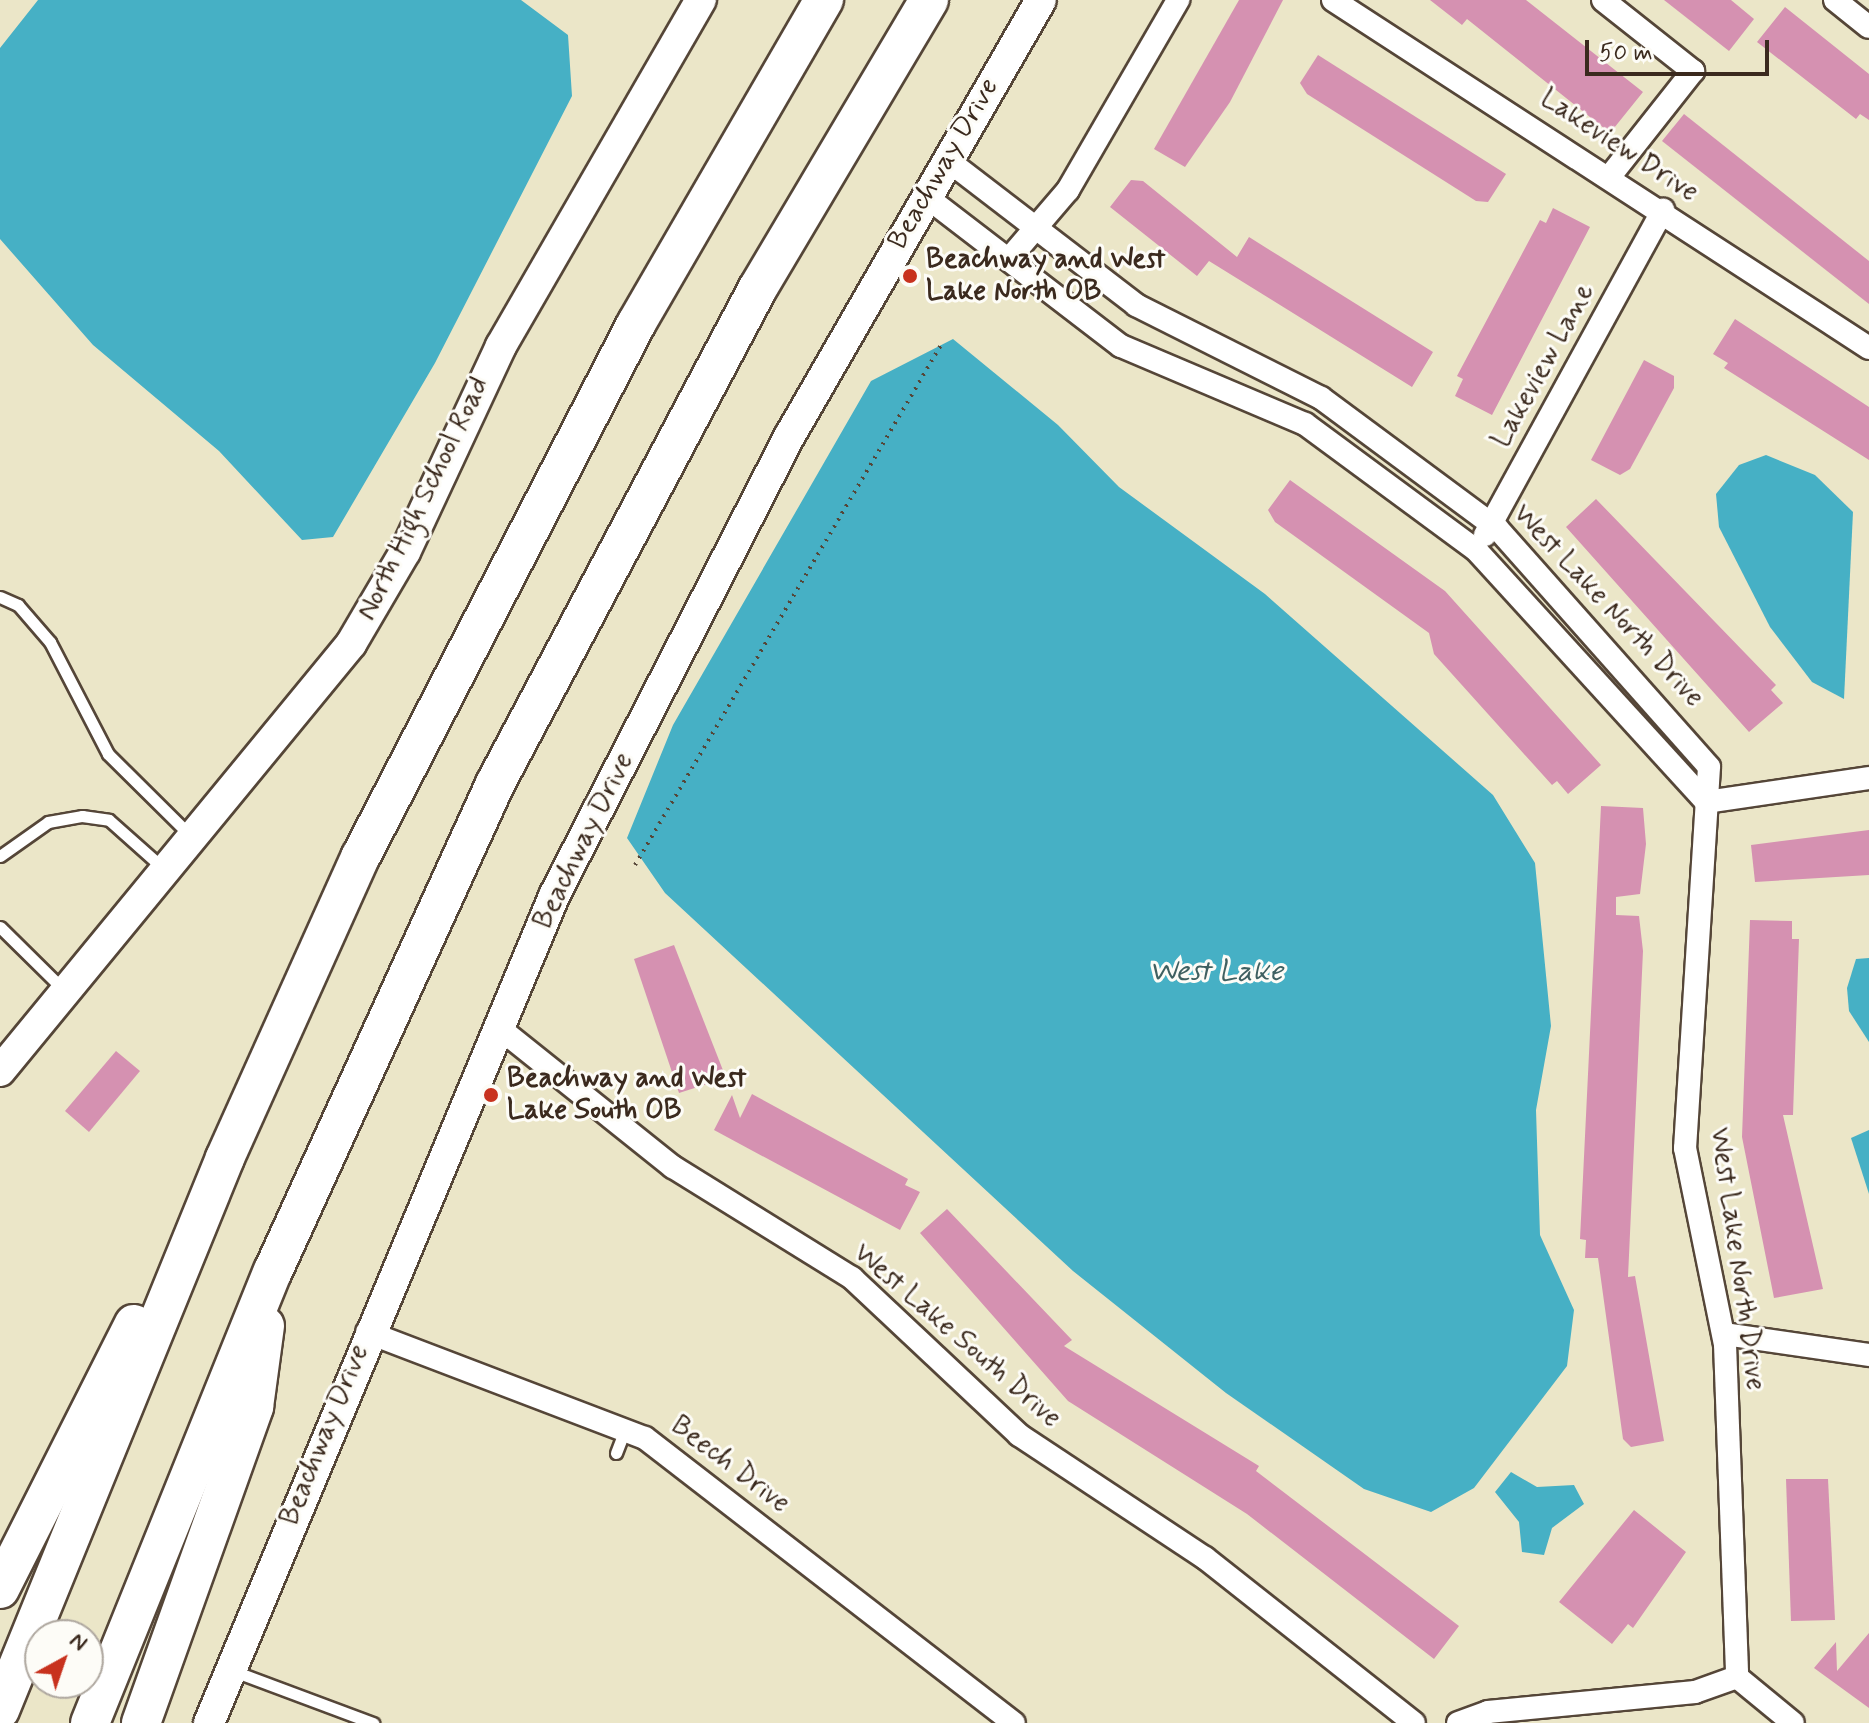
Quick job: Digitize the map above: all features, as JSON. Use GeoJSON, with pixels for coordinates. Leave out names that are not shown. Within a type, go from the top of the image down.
{"type":"FeatureCollection","features":[{"type":"Feature","properties":{"kind":"highway"},"geometry":{"type":"LineString","coordinates":[[0,1710],[225,1158],[361,856],[532,518],[824,0]]}},
{"type":"Feature","properties":{"kind":"highway"},"geometry":{"type":"LineString","coordinates":[[90,1723],[273,1271],[425,930],[575,628],[758,288],[929,0]]}},
{"type":"Feature","properties":{"kind":"highway"},"geometry":{"type":"LineString","coordinates":[[0,1589],[44,1489],[225,1158]]}},
{"type":"Feature","properties":{"kind":"highway"},"geometry":{"type":"LineString","coordinates":[[141,1723],[254,1407],[273,1271]]}},
{"type":"Feature","properties":{"kind":"street","name":"North High School Road"},"geometry":{"type":"LineString","coordinates":[[0,1071],[330,673],[377,604],[501,346],[701,0]]}},
{"type":"Feature","properties":{"kind":"street","name":"Beachway Drive"},"geometry":{"type":"LineString","coordinates":[[209,1723],[367,1332],[555,894],[782,451],[924,195],[1041,0]]}},
{"type":"Feature","properties":{"kind":"street"},"geometry":{"type":"LineString","coordinates":[[1009,259],[1068,190],[1178,0]]}},
{"type":"Feature","properties":{"kind":"street","name":"Lakeview Drive"},"geometry":{"type":"LineString","coordinates":[[1333,0],[1611,175],[1869,348]]}},
{"type":"Feature","properties":{"kind":"street"},"geometry":{"type":"LineString","coordinates":[[1603,0],[1693,71],[1611,175]]}},
{"type":"Feature","properties":{"kind":"street"},"geometry":{"type":"LineString","coordinates":[[1835,0],[1869,27]]}},
{"type":"Feature","properties":{"kind":"street","name":"West Lake North Drive"},"geometry":{"type":"LineString","coordinates":[[946,159],[1151,314],[1321,398],[1491,524],[1693,742],[1709,767],[1685,1148],[1724,1334],[1737,1677]]}},
{"type":"Feature","properties":{"kind":"street","name":"West Lake North Drive"},"geometry":{"type":"LineString","coordinates":[[924,195],[1135,354],[1305,424],[1477,551],[1706,802]]}},
{"type":"Feature","properties":{"kind":"street","name":"Lakeview Lane"},"geometry":{"type":"LineString","coordinates":[[1477,551],[1663,210]]}},
{"type":"Feature","properties":{"kind":"street"},"geometry":{"type":"LineString","coordinates":[[1706,802],[1869,778]]}},
{"type":"Feature","properties":{"kind":"street","name":"West Lake South Drive"},"geometry":{"type":"LineString","coordinates":[[498,1027],[673,1167],[852,1278],[1019,1435],[1205,1558],[1414,1723]]}},
{"type":"Feature","properties":{"kind":"street","name":"Beech Drive"},"geometry":{"type":"LineString","coordinates":[[367,1332],[625,1429],[664,1450],[1014,1723]]}},
{"type":"Feature","properties":{"kind":"street"},"geometry":{"type":"LineString","coordinates":[[1724,1334],[1869,1355]]}},
{"type":"Feature","properties":{"kind":"street"},"geometry":{"type":"LineString","coordinates":[[1458,1723],[1488,1712],[1695,1692],[1737,1677],[1793,1723]]}},
{"type":"Feature","properties":{"kind":"lane"},"geometry":{"type":"LineString","coordinates":[[0,597],[18,605],[50,642],[108,754],[193,838]]}},
{"type":"Feature","properties":{"kind":"lane"},"geometry":{"type":"LineString","coordinates":[[0,856],[48,822],[82,816],[109,820],[166,871]]}},
{"type":"Feature","properties":{"kind":"lane"},"geometry":{"type":"LineString","coordinates":[[0,927],[66,992]]}},
{"type":"Feature","properties":{"kind":"lane"},"geometry":{"type":"LineString","coordinates":[[616,1453],[625,1429]]}},
{"type":"Feature","properties":{"kind":"lane"},"geometry":{"type":"LineString","coordinates":[[230,1670],[373,1723]]}},
{"type":"Feature","properties":{"kind":"path"},"geometry":{"type":"LineString","coordinates":[[635,865],[941,345]]}},
{"type":"Feature","properties":{"kind":"water"},"geometry":{"type":"Polygon","coordinates":[[[38,0],[521,0],[568,35],[572,96],[435,363],[333,537],[302,540],[219,451],[93,345],[0,239],[0,48],[38,0]]]}},
{"type":"Feature","properties":{"kind":"water","name":"West Lake"},"geometry":{"type":"Polygon","coordinates":[[[953,339],[1058,425],[1119,487],[1265,594],[1493,795],[1535,863],[1551,1026],[1536,1110],[1540,1235],[1574,1310],[1567,1366],[1474,1488],[1431,1512],[1364,1489],[1226,1393],[1073,1271],[665,893],[627,838],[673,725],[871,381],[953,339]]]}},
{"type":"Feature","properties":{"kind":"water"},"geometry":{"type":"Polygon","coordinates":[[[1766,455],[1815,475],[1853,512],[1844,699],[1812,682],[1770,627],[1719,527],[1716,494],[1739,465],[1766,455]]]}},
{"type":"Feature","properties":{"kind":"water"},"geometry":{"type":"Polygon","coordinates":[[[1869,958],[1869,1042],[1849,1011],[1847,988],[1856,959],[1869,958]]]}},
{"type":"Feature","properties":{"kind":"water"},"geometry":{"type":"Polygon","coordinates":[[[1869,1130],[1869,1194],[1851,1138],[1869,1130]]]}},
{"type":"Feature","properties":{"kind":"water"},"geometry":{"type":"Polygon","coordinates":[[[1511,1472],[1537,1487],[1574,1485],[1584,1504],[1552,1528],[1544,1555],[1522,1552],[1519,1522],[1495,1492],[1511,1472]]]}},
{"type":"Feature","properties":{"kind":"building"},"geometry":{"type":"Polygon","coordinates":[[[1239,0],[1283,0],[1230,102],[1185,167],[1154,149],[1239,0]]]}},
{"type":"Feature","properties":{"kind":"building"},"geometry":{"type":"Polygon","coordinates":[[[1430,0],[1526,0],[1643,92],[1610,133],[1467,19],[1462,25],[1430,0]]]}},
{"type":"Feature","properties":{"kind":"building"},"geometry":{"type":"Polygon","coordinates":[[[1664,0],[1731,0],[1754,19],[1729,51],[1664,0]]]}},
{"type":"Feature","properties":{"kind":"building"},"geometry":{"type":"Polygon","coordinates":[[[1785,7],[1869,74],[1869,120],[1860,114],[1856,119],[1757,42],[1785,7]]]}},
{"type":"Feature","properties":{"kind":"building"},"geometry":{"type":"Polygon","coordinates":[[[1318,55],[1506,174],[1488,202],[1476,201],[1307,94],[1300,83],[1318,55]]]}},
{"type":"Feature","properties":{"kind":"building"},"geometry":{"type":"Polygon","coordinates":[[[1684,114],[1869,261],[1869,304],[1662,141],[1684,114]]]}},
{"type":"Feature","properties":{"kind":"building"},"geometry":{"type":"Polygon","coordinates":[[[1131,180],[1143,181],[1237,257],[1249,237],[1433,352],[1412,387],[1209,261],[1197,276],[1110,207],[1131,180]]]}},
{"type":"Feature","properties":{"kind":"building"},"geometry":{"type":"Polygon","coordinates":[[[1553,208],[1590,227],[1492,415],[1455,396],[1463,379],[1457,376],[1540,220],[1546,223],[1553,208]]]}},
{"type":"Feature","properties":{"kind":"building"},"geometry":{"type":"Polygon","coordinates":[[[1735,319],[1869,407],[1869,460],[1724,368],[1728,363],[1713,354],[1735,319]]]}},
{"type":"Feature","properties":{"kind":"building"},"geometry":{"type":"Polygon","coordinates":[[[1644,360],[1674,376],[1674,388],[1630,469],[1620,475],[1591,460],[1644,360]]]}},
{"type":"Feature","properties":{"kind":"building"},"geometry":{"type":"Polygon","coordinates":[[[1290,480],[1445,591],[1601,765],[1568,794],[1557,781],[1552,785],[1434,654],[1429,633],[1275,522],[1268,510],[1290,480]]]}},
{"type":"Feature","properties":{"kind":"building"},"geometry":{"type":"Polygon","coordinates":[[[1596,499],[1776,685],[1771,690],[1783,703],[1749,732],[1566,527],[1596,499]]]}},
{"type":"Feature","properties":{"kind":"building"},"geometry":{"type":"Polygon","coordinates":[[[1601,806],[1643,808],[1646,844],[1640,894],[1616,897],[1616,915],[1639,916],[1643,951],[1628,1277],[1635,1276],[1664,1441],[1631,1447],[1623,1439],[1598,1258],[1585,1258],[1586,1240],[1580,1239],[1601,806]]]}},
{"type":"Feature","properties":{"kind":"building"},"geometry":{"type":"Polygon","coordinates":[[[1869,830],[1869,875],[1755,882],[1751,845],[1869,830]]]}},
{"type":"Feature","properties":{"kind":"building"},"geometry":{"type":"Polygon","coordinates":[[[1750,920],[1792,921],[1792,939],[1799,939],[1793,1115],[1783,1115],[1823,1289],[1774,1298],[1742,1137],[1750,920]]]}},
{"type":"Feature","properties":{"kind":"building"},"geometry":{"type":"Polygon","coordinates":[[[674,945],[726,1078],[679,1093],[634,959],[674,945]]]}},
{"type":"Feature","properties":{"kind":"building"},"geometry":{"type":"Polygon","coordinates":[[[116,1051],[140,1071],[89,1132],[65,1111],[116,1051]]]}},
{"type":"Feature","properties":{"kind":"building"},"geometry":{"type":"Polygon","coordinates":[[[752,1094],[908,1179],[905,1185],[920,1192],[900,1230],[714,1130],[732,1095],[740,1118],[752,1094]]]}},
{"type":"Feature","properties":{"kind":"building"},"geometry":{"type":"Polygon","coordinates":[[[947,1209],[1072,1340],[1064,1346],[1259,1466],[1256,1471],[1459,1626],[1434,1659],[1247,1514],[1068,1401],[920,1233],[947,1209]]]}},
{"type":"Feature","properties":{"kind":"building"},"geometry":{"type":"Polygon","coordinates":[[[1786,1479],[1828,1479],[1835,1620],[1791,1621],[1786,1479]]]}},
{"type":"Feature","properties":{"kind":"building"},"geometry":{"type":"Polygon","coordinates":[[[1634,1510],[1686,1552],[1633,1628],[1628,1624],[1612,1644],[1559,1602],[1634,1510]]]}},
{"type":"Feature","properties":{"kind":"building"},"geometry":{"type":"Polygon","coordinates":[[[1869,1633],[1869,1708],[1814,1668],[1836,1642],[1837,1671],[1869,1633]]]}},
{"type":"Feature","properties":{"kind":"place","name":"Beachway and West Lake North OB"},"geometry":{"type":"Point","coordinates":[910,276]}},
{"type":"Feature","properties":{"kind":"place","name":"Beachway and West Lake South OB"},"geometry":{"type":"Point","coordinates":[491,1095]}}]}
